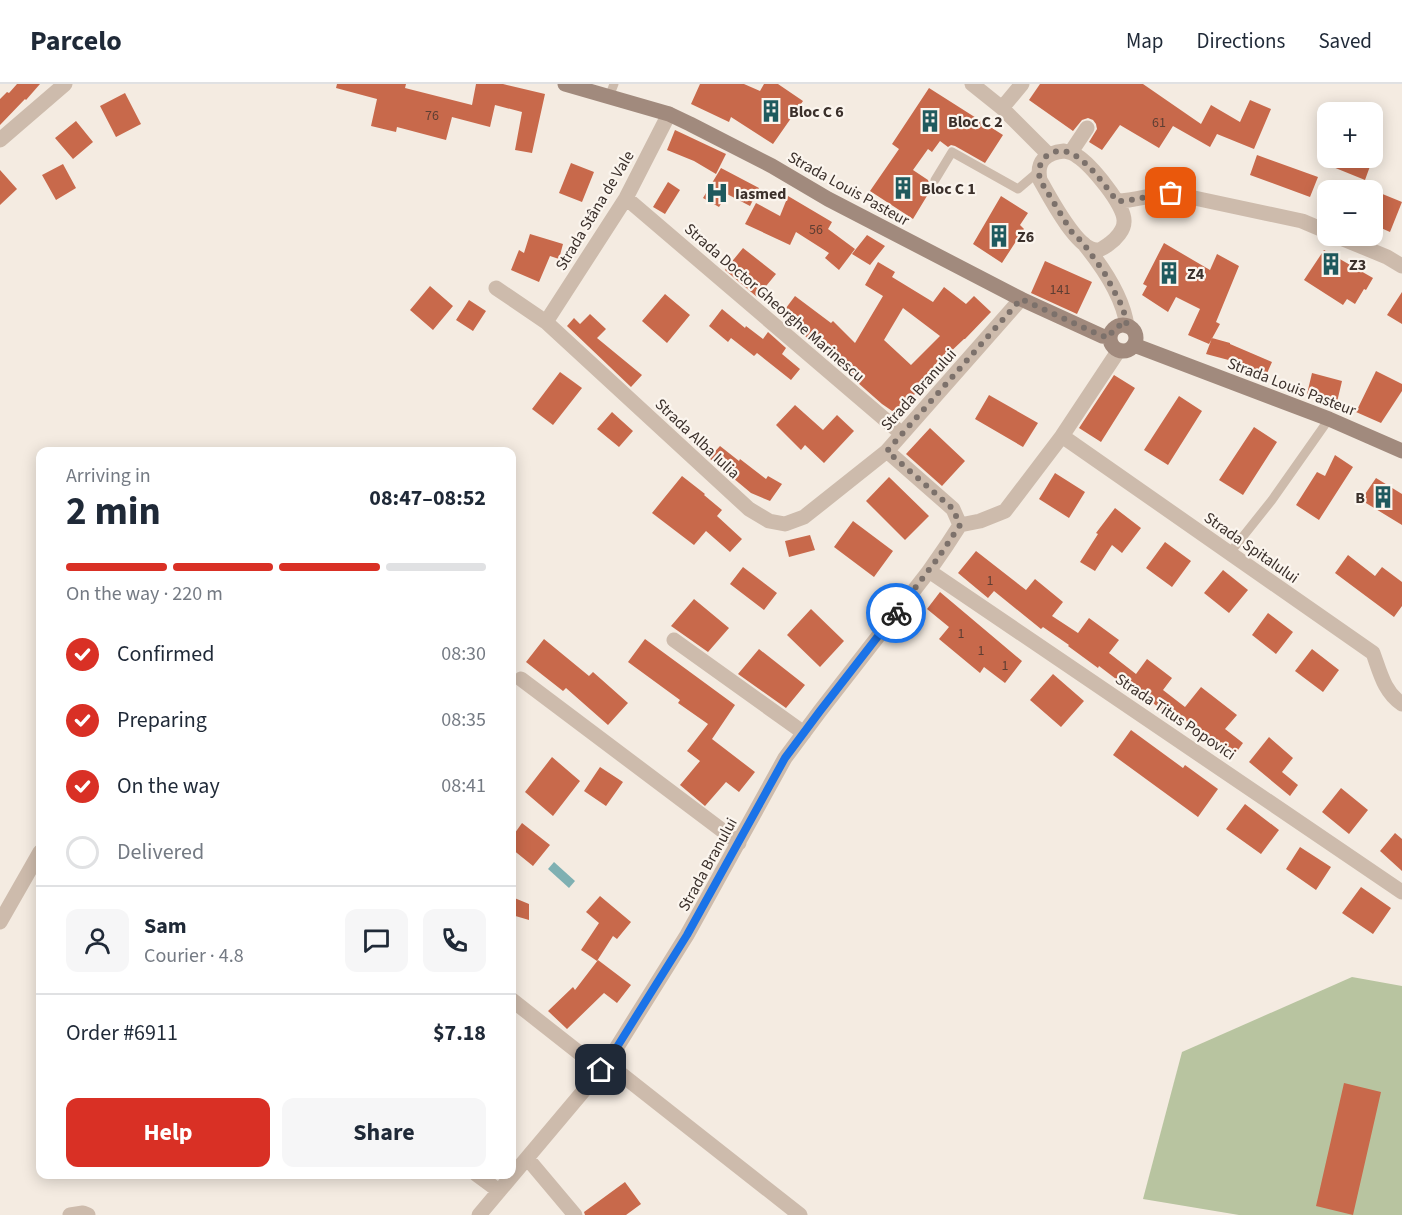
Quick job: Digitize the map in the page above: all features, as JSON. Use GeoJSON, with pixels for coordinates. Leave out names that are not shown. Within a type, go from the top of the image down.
{"type":"FeatureCollection","features":[{"type":"Feature","properties":{"kind":"main road","name":"Strada Louis Pasteur"},"geometry":{"type":"LineString","coordinates":[[566,84],[612,90],[669,114],[772,166],[828,199],[1021,299],[1102,336],[1114,344]]}},
{"type":"Feature","properties":{"kind":"main road"},"geometry":{"type":"LineString","coordinates":[[1127,326],[1134,332],[1136,340],[1134,345],[1127,350],[1114,344],[1113,329],[1127,326]]}},
{"type":"Feature","properties":{"kind":"main road","name":"Strada Louis Pasteur"},"geometry":{"type":"LineString","coordinates":[[1134,345],[1329,418],[1402,451]]}},
{"type":"Feature","properties":{"kind":"street"},"geometry":{"type":"LineString","coordinates":[[0,140],[65,84]]}},
{"type":"Feature","properties":{"kind":"street"},"geometry":{"type":"LineString","coordinates":[[972,84],[1002,108],[1049,154]]}},
{"type":"Feature","properties":{"kind":"street"},"geometry":{"type":"LineString","coordinates":[[1002,108],[1022,84]]}},
{"type":"Feature","properties":{"kind":"street","name":"Strada Stâna de Vale"},"geometry":{"type":"LineString","coordinates":[[546,322],[626,198],[669,114]]}},
{"type":"Feature","properties":{"kind":"street"},"geometry":{"type":"LineString","coordinates":[[1071,152],[1087,128]]}},
{"type":"Feature","properties":{"kind":"street"},"geometry":{"type":"LineString","coordinates":[[1124,223],[1123,213],[1117,201],[1085,163],[1071,152],[1049,154],[1043,160],[1038,172],[1040,180],[1071,231],[1083,243],[1104,272],[1123,308],[1127,326]]}},
{"type":"Feature","properties":{"kind":"street"},"geometry":{"type":"LineString","coordinates":[[1117,201],[1171,193],[1302,221],[1317,227]]}},
{"type":"Feature","properties":{"kind":"street","name":"Strada Doctor Gheorghe Marinescu"},"geometry":{"type":"LineString","coordinates":[[626,198],[902,434]]}},
{"type":"Feature","properties":{"kind":"street"},"geometry":{"type":"LineString","coordinates":[[1083,243],[1098,250],[1108,244],[1120,232],[1131,208],[1139,198]]}},
{"type":"Feature","properties":{"kind":"street"},"geometry":{"type":"LineString","coordinates":[[1104,272],[1108,244]]}},
{"type":"Feature","properties":{"kind":"street"},"geometry":{"type":"LineString","coordinates":[[1360,246],[1402,266]]}},
{"type":"Feature","properties":{"kind":"street","name":"Strada Alba Iulia"},"geometry":{"type":"LineString","coordinates":[[496,288],[546,322],[749,509],[769,521],[784,524],[804,517],[887,451]]}},
{"type":"Feature","properties":{"kind":"street","name":"Strada Branului"},"geometry":{"type":"LineString","coordinates":[[516,1171],[604,1066],[687,935],[785,758],[929,571],[960,525],[953,509],[887,451],[1021,299]]}},
{"type":"Feature","properties":{"kind":"street"},"geometry":{"type":"LineString","coordinates":[[960,525],[980,521],[1005,511],[1062,436],[1114,344]]}},
{"type":"Feature","properties":{"kind":"street","name":"Strada Spitalului"},"geometry":{"type":"LineString","coordinates":[[1062,436],[1373,653],[1384,684],[1390,694],[1402,704]]}},
{"type":"Feature","properties":{"kind":"street","name":"Strada Titus Popovici"},"geometry":{"type":"LineString","coordinates":[[929,571],[1402,892]]}},
{"type":"Feature","properties":{"kind":"street"},"geometry":{"type":"LineString","coordinates":[[674,640],[804,734]]}},
{"type":"Feature","properties":{"kind":"street"},"geometry":{"type":"LineString","coordinates":[[521,679],[739,843]]}},
{"type":"Feature","properties":{"kind":"street"},"geometry":{"type":"LineString","coordinates":[[0,922],[36,859]]}},
{"type":"Feature","properties":{"kind":"street"},"geometry":{"type":"LineString","coordinates":[[516,1003],[604,1066],[800,1215]]}},
{"type":"Feature","properties":{"kind":"street"},"geometry":{"type":"LineString","coordinates":[[527,1158],[575,1215]]}},
{"type":"Feature","properties":{"kind":"street"},"geometry":{"type":"LineString","coordinates":[[483,1179],[499,1191]]}},
{"type":"Feature","properties":{"kind":"street","name":"Strada Branului"},"geometry":{"type":"LineString","coordinates":[[479,1215],[509,1179]]}},
{"type":"Feature","properties":{"kind":"street"},"geometry":{"type":"LineString","coordinates":[[70,1215],[83,1213],[88,1215]]}},
{"type":"Feature","properties":{"kind":"lane"},"geometry":{"type":"LineString","coordinates":[[935,180],[952,152],[1018,189],[1038,172]]}},
{"type":"Feature","properties":{"kind":"lane"},"geometry":{"type":"LineString","coordinates":[[1229,554],[1272,500],[1329,418]]}},
{"type":"Feature","properties":{"kind":"green space"},"geometry":{"type":"Polygon","coordinates":[[[1352,977],[1402,986],[1402,1215],[1239,1215],[1143,1199],[1182,1052],[1352,977]]]}},
{"type":"Feature","properties":{"kind":"water"},"geometry":{"type":"Polygon","coordinates":[[[554,862],[575,881],[569,888],[548,869],[554,862]]]}},
{"type":"Feature","properties":{"kind":"building"},"geometry":{"type":"Polygon","coordinates":[[[17,84],[40,84],[0,125],[0,99],[17,84]]]}},
{"type":"Feature","properties":{"kind":"building"},"geometry":{"type":"Polygon","coordinates":[[[337,84],[406,84],[405,88],[472,105],[476,84],[503,84],[545,94],[532,153],[515,150],[522,112],[495,105],[490,127],[452,117],[446,140],[397,127],[396,132],[371,126],[377,99],[336,88],[337,84]]]}},
{"type":"Feature","properties":{"kind":"building"},"geometry":{"type":"Polygon","coordinates":[[[700,84],[744,84],[760,91],[764,84],[778,84],[803,101],[773,144],[731,117],[729,122],[691,104],[700,84]]]}},
{"type":"Feature","properties":{"kind":"building"},"geometry":{"type":"Polygon","coordinates":[[[1040,84],[1143,84],[1201,124],[1211,105],[1240,122],[1250,100],[1271,109],[1254,149],[1217,134],[1210,147],[1173,126],[1159,148],[1120,125],[1102,150],[1089,142],[1097,129],[1093,120],[1088,118],[1082,120],[1073,131],[1029,100],[1040,84]]]}},
{"type":"Feature","properties":{"kind":"building"},"geometry":{"type":"Polygon","coordinates":[[[929,88],[1003,135],[985,163],[955,146],[948,147],[940,141],[932,152],[928,149],[913,170],[933,186],[913,219],[870,191],[899,149],[892,144],[929,88]]]}},
{"type":"Feature","properties":{"kind":"building"},"geometry":{"type":"Polygon","coordinates":[[[125,93],[141,124],[116,137],[100,106],[125,93]]]}},
{"type":"Feature","properties":{"kind":"building"},"geometry":{"type":"Polygon","coordinates":[[[76,121],[93,142],[73,159],[55,138],[76,121]]]}},
{"type":"Feature","properties":{"kind":"building"},"geometry":{"type":"Polygon","coordinates":[[[675,130],[726,154],[716,174],[694,161],[667,150],[675,130]]]}},
{"type":"Feature","properties":{"kind":"building"},"geometry":{"type":"Polygon","coordinates":[[[1257,155],[1318,177],[1310,197],[1250,175],[1257,155]]]}},
{"type":"Feature","properties":{"kind":"building"},"geometry":{"type":"Polygon","coordinates":[[[571,163],[594,172],[582,202],[559,193],[571,163]]]}},
{"type":"Feature","properties":{"kind":"building"},"geometry":{"type":"Polygon","coordinates":[[[63,164],[76,188],[56,200],[42,175],[63,164]]]}},
{"type":"Feature","properties":{"kind":"building"},"geometry":{"type":"Polygon","coordinates":[[[721,168],[759,188],[750,206],[727,194],[719,207],[703,198],[721,168]]]}},
{"type":"Feature","properties":{"kind":"building"},"geometry":{"type":"Polygon","coordinates":[[[1335,168],[1369,168],[1365,180],[1335,168]]]}},
{"type":"Feature","properties":{"kind":"building"},"geometry":{"type":"Polygon","coordinates":[[[0,170],[17,189],[0,205],[0,170]]]}},
{"type":"Feature","properties":{"kind":"building"},"geometry":{"type":"Polygon","coordinates":[[[668,182],[680,190],[665,214],[653,207],[668,182]]]}},
{"type":"Feature","properties":{"kind":"building"},"geometry":{"type":"Polygon","coordinates":[[[1383,194],[1402,202],[1390,232],[1383,229],[1383,194]]]}},
{"type":"Feature","properties":{"kind":"building"},"geometry":{"type":"Polygon","coordinates":[[[788,196],[832,222],[828,229],[855,249],[839,270],[825,258],[829,253],[796,232],[790,245],[745,224],[756,203],[780,216],[788,196]]]}},
{"type":"Feature","properties":{"kind":"building","name":"Z6"},"geometry":{"type":"Polygon","coordinates":[[[1001,196],[1028,213],[1020,225],[1024,229],[1002,263],[973,244],[1001,196]]]}},
{"type":"Feature","properties":{"kind":"building"},"geometry":{"type":"Polygon","coordinates":[[[530,234],[563,244],[559,259],[550,256],[539,282],[511,270],[519,250],[524,253],[530,234]]]}},
{"type":"Feature","properties":{"kind":"building"},"geometry":{"type":"Polygon","coordinates":[[[867,235],[885,246],[870,265],[852,254],[867,235]]]}},
{"type":"Feature","properties":{"kind":"building"},"geometry":{"type":"Polygon","coordinates":[[[1164,243],[1210,270],[1217,254],[1239,266],[1216,322],[1220,324],[1209,344],[1188,335],[1200,309],[1176,297],[1168,312],[1142,295],[1147,286],[1143,284],[1164,243]]]}},
{"type":"Feature","properties":{"kind":"building"},"geometry":{"type":"Polygon","coordinates":[[[743,248],[776,274],[757,297],[725,270],[743,248]]]}},
{"type":"Feature","properties":{"kind":"building","name":"Z3"},"geometry":{"type":"Polygon","coordinates":[[[1324,250],[1373,278],[1355,304],[1347,299],[1343,305],[1304,280],[1324,250]]]}},
{"type":"Feature","properties":{"kind":"building"},"geometry":{"type":"Polygon","coordinates":[[[1045,261],[1092,282],[1077,314],[1031,293],[1045,261]]]}},
{"type":"Feature","properties":{"kind":"building"},"geometry":{"type":"Polygon","coordinates":[[[878,262],[895,272],[892,277],[933,302],[944,287],[966,304],[974,296],[991,312],[924,377],[926,380],[898,415],[882,404],[780,316],[795,296],[831,323],[833,321],[855,343],[883,296],[865,285],[878,262]],[[903,308],[884,340],[911,365],[940,336],[903,308]]]}},
{"type":"Feature","properties":{"kind":"building"},"geometry":{"type":"Polygon","coordinates":[[[430,286],[453,306],[433,330],[410,310],[430,286]]]}},
{"type":"Feature","properties":{"kind":"building"},"geometry":{"type":"Polygon","coordinates":[[[1402,292],[1402,324],[1387,315],[1402,292]]]}},
{"type":"Feature","properties":{"kind":"building"},"geometry":{"type":"Polygon","coordinates":[[[665,294],[690,315],[667,343],[642,321],[665,294]]]}},
{"type":"Feature","properties":{"kind":"building"},"geometry":{"type":"Polygon","coordinates":[[[469,300],[486,311],[473,331],[456,320],[469,300]]]}},
{"type":"Feature","properties":{"kind":"building"},"geometry":{"type":"Polygon","coordinates":[[[722,309],[763,339],[768,332],[786,348],[782,354],[800,369],[791,380],[757,353],[754,356],[731,338],[728,342],[709,326],[722,309]]]}},
{"type":"Feature","properties":{"kind":"building"},"geometry":{"type":"Polygon","coordinates":[[[590,314],[606,329],[597,338],[642,375],[631,387],[567,326],[574,318],[580,324],[590,314]]]}},
{"type":"Feature","properties":{"kind":"building"},"geometry":{"type":"Polygon","coordinates":[[[1212,338],[1230,343],[1272,362],[1264,380],[1234,367],[1236,362],[1206,354],[1212,338]]]}},
{"type":"Feature","properties":{"kind":"building"},"geometry":{"type":"Polygon","coordinates":[[[1376,371],[1402,384],[1402,391],[1381,423],[1356,412],[1376,371]]]}},
{"type":"Feature","properties":{"kind":"building"},"geometry":{"type":"Polygon","coordinates":[[[560,372],[582,388],[553,425],[532,409],[560,372]]]}},
{"type":"Feature","properties":{"kind":"building"},"geometry":{"type":"Polygon","coordinates":[[[1312,373],[1342,381],[1337,402],[1307,394],[1312,373]]]}},
{"type":"Feature","properties":{"kind":"building"},"geometry":{"type":"Polygon","coordinates":[[[1114,375],[1135,388],[1101,442],[1079,428],[1114,375]]]}},
{"type":"Feature","properties":{"kind":"building"},"geometry":{"type":"Polygon","coordinates":[[[989,395],[1038,423],[1023,447],[975,419],[989,395]]]}},
{"type":"Feature","properties":{"kind":"building"},"geometry":{"type":"Polygon","coordinates":[[[1179,396],[1202,411],[1168,465],[1144,450],[1179,396]]]}},
{"type":"Feature","properties":{"kind":"building"},"geometry":{"type":"Polygon","coordinates":[[[795,405],[823,430],[837,415],[854,431],[824,463],[805,445],[801,450],[776,425],[795,405]]]}},
{"type":"Feature","properties":{"kind":"building"},"geometry":{"type":"Polygon","coordinates":[[[612,412],[633,431],[619,447],[597,429],[612,412]]]}},
{"type":"Feature","properties":{"kind":"building"},"geometry":{"type":"Polygon","coordinates":[[[1254,427],[1277,442],[1243,495],[1219,480],[1254,427]]]}},
{"type":"Feature","properties":{"kind":"building"},"geometry":{"type":"Polygon","coordinates":[[[930,428],[965,461],[942,486],[906,454],[930,428]]]}},
{"type":"Feature","properties":{"kind":"building"},"geometry":{"type":"Polygon","coordinates":[[[720,446],[766,479],[768,476],[782,484],[770,501],[751,493],[709,458],[720,446]]]}},
{"type":"Feature","properties":{"kind":"building"},"geometry":{"type":"Polygon","coordinates":[[[1335,455],[1353,467],[1319,520],[1296,505],[1317,472],[1325,476],[1335,455]]]}},
{"type":"Feature","properties":{"kind":"building"},"geometry":{"type":"Polygon","coordinates":[[[1055,473],[1085,492],[1069,518],[1039,499],[1055,473]]]}},
{"type":"Feature","properties":{"kind":"building"},"geometry":{"type":"Polygon","coordinates":[[[682,476],[722,510],[717,516],[742,539],[730,552],[706,531],[694,545],[652,513],[682,476]]]}},
{"type":"Feature","properties":{"kind":"building"},"geometry":{"type":"Polygon","coordinates":[[[889,477],[929,516],[905,540],[866,501],[889,477]]]}},
{"type":"Feature","properties":{"kind":"building","name":"B"},"geometry":{"type":"Polygon","coordinates":[[[1376,478],[1402,494],[1402,525],[1361,500],[1376,478]]]}},
{"type":"Feature","properties":{"kind":"building"},"geometry":{"type":"Polygon","coordinates":[[[1115,508],[1141,528],[1122,553],[1112,545],[1095,571],[1080,562],[1098,534],[1096,533],[1115,508]]]}},
{"type":"Feature","properties":{"kind":"building"},"geometry":{"type":"Polygon","coordinates":[[[853,521],[893,551],[874,577],[834,547],[853,521]]]}},
{"type":"Feature","properties":{"kind":"building"},"geometry":{"type":"Polygon","coordinates":[[[810,535],[815,550],[789,557],[785,541],[810,535]]]}},
{"type":"Feature","properties":{"kind":"building"},"geometry":{"type":"Polygon","coordinates":[[[1165,542],[1191,561],[1172,587],[1146,568],[1165,542]]]}},
{"type":"Feature","properties":{"kind":"building"},"geometry":{"type":"Polygon","coordinates":[[[976,551],[1026,590],[1035,579],[1063,602],[1052,616],[1078,633],[1089,618],[1119,640],[1109,653],[1136,674],[1147,659],[1172,678],[1163,690],[1185,707],[1201,687],[1237,715],[1225,729],[1243,743],[1235,754],[1217,740],[1214,743],[1180,716],[1175,722],[1122,679],[1120,682],[1043,627],[1041,629],[994,591],[988,598],[958,573],[976,551]]]}},
{"type":"Feature","properties":{"kind":"building"},"geometry":{"type":"Polygon","coordinates":[[[1348,555],[1375,576],[1382,567],[1402,582],[1402,606],[1394,617],[1335,573],[1348,555]]]}},
{"type":"Feature","properties":{"kind":"building"},"geometry":{"type":"Polygon","coordinates":[[[743,567],[777,593],[764,610],[730,584],[743,567]]]}},
{"type":"Feature","properties":{"kind":"building"},"geometry":{"type":"Polygon","coordinates":[[[1223,570],[1248,590],[1229,613],[1204,593],[1223,570]]]}},
{"type":"Feature","properties":{"kind":"building"},"geometry":{"type":"Polygon","coordinates":[[[940,592],[1022,661],[1005,683],[984,667],[980,673],[939,639],[949,627],[927,609],[940,592]]]}},
{"type":"Feature","properties":{"kind":"building"},"geometry":{"type":"Polygon","coordinates":[[[694,599],[729,628],[708,652],[671,626],[694,599]]]}},
{"type":"Feature","properties":{"kind":"building"},"geometry":{"type":"Polygon","coordinates":[[[811,609],[844,641],[820,667],[787,635],[811,609]]]}},
{"type":"Feature","properties":{"kind":"building"},"geometry":{"type":"Polygon","coordinates":[[[1268,613],[1293,632],[1276,654],[1252,635],[1268,613]]]}},
{"type":"Feature","properties":{"kind":"building"},"geometry":{"type":"Polygon","coordinates":[[[544,639],[589,676],[593,672],[628,703],[608,725],[566,688],[563,691],[526,662],[544,639]]]}},
{"type":"Feature","properties":{"kind":"building"},"geometry":{"type":"Polygon","coordinates":[[[645,639],[735,705],[712,739],[755,772],[739,792],[726,782],[705,806],[680,785],[700,761],[687,751],[708,724],[678,703],[680,700],[628,662],[645,639]]]}},
{"type":"Feature","properties":{"kind":"building"},"geometry":{"type":"Polygon","coordinates":[[[759,649],[805,685],[786,708],[738,674],[759,649]]]}},
{"type":"Feature","properties":{"kind":"building"},"geometry":{"type":"Polygon","coordinates":[[[1312,649],[1339,670],[1323,692],[1295,671],[1312,649]]]}},
{"type":"Feature","properties":{"kind":"building"},"geometry":{"type":"Polygon","coordinates":[[[1053,674],[1084,701],[1061,727],[1030,700],[1053,674]]]}},
{"type":"Feature","properties":{"kind":"building"},"geometry":{"type":"Polygon","coordinates":[[[1131,730],[1183,768],[1185,765],[1218,789],[1198,817],[1113,755],[1131,730]]]}},
{"type":"Feature","properties":{"kind":"building"},"geometry":{"type":"Polygon","coordinates":[[[1269,737],[1293,758],[1282,772],[1298,785],[1290,796],[1249,762],[1269,737]]]}},
{"type":"Feature","properties":{"kind":"building"},"geometry":{"type":"Polygon","coordinates":[[[552,757],[580,781],[553,816],[525,792],[552,757]]]}},
{"type":"Feature","properties":{"kind":"building"},"geometry":{"type":"Polygon","coordinates":[[[600,767],[623,782],[606,806],[584,791],[600,767]]]}},
{"type":"Feature","properties":{"kind":"building"},"geometry":{"type":"Polygon","coordinates":[[[1341,788],[1368,810],[1349,834],[1322,812],[1341,788]]]}},
{"type":"Feature","properties":{"kind":"building"},"geometry":{"type":"Polygon","coordinates":[[[1245,804],[1279,830],[1261,854],[1226,829],[1245,804]]]}},
{"type":"Feature","properties":{"kind":"building"},"geometry":{"type":"Polygon","coordinates":[[[522,823],[550,845],[533,866],[516,852],[516,831],[522,823]]]}},
{"type":"Feature","properties":{"kind":"building"},"geometry":{"type":"Polygon","coordinates":[[[1395,833],[1402,839],[1402,871],[1380,851],[1395,833]]]}},
{"type":"Feature","properties":{"kind":"building"},"geometry":{"type":"Polygon","coordinates":[[[1300,847],[1331,867],[1316,890],[1286,869],[1300,847]]]}},
{"type":"Feature","properties":{"kind":"building"},"geometry":{"type":"Polygon","coordinates":[[[1361,887],[1391,908],[1373,934],[1342,913],[1361,887]]]}},
{"type":"Feature","properties":{"kind":"building"},"geometry":{"type":"Polygon","coordinates":[[[600,896],[631,922],[617,939],[613,936],[597,961],[581,950],[599,923],[586,912],[600,896]]]}},
{"type":"Feature","properties":{"kind":"building"},"geometry":{"type":"Polygon","coordinates":[[[516,899],[529,904],[529,920],[516,916],[516,899]]]}},
{"type":"Feature","properties":{"kind":"building"},"geometry":{"type":"Polygon","coordinates":[[[598,960],[631,985],[617,1003],[604,993],[567,1029],[548,1011],[573,987],[575,990],[598,960]]]}},
{"type":"Feature","properties":{"kind":"building"},"geometry":{"type":"Polygon","coordinates":[[[1344,1083],[1381,1092],[1353,1215],[1316,1206],[1344,1083]]]}},
{"type":"Feature","properties":{"kind":"building"},"geometry":{"type":"Polygon","coordinates":[[[625,1182],[641,1204],[626,1215],[585,1215],[584,1212],[625,1182]]]}},
{"type":"Feature","properties":{"kind":"way so far"},"geometry":{"type":"LineString","coordinates":[[896,613],[960,525],[953,509],[887,451],[1021,299],[1102,336],[1110,337],[1116,327],[1127,326],[1123,308],[1104,272],[1092,254],[1071,231],[1040,180],[1038,172],[1043,160],[1055,152],[1064,151],[1077,155],[1117,201],[1171,193]]}},
{"type":"Feature","properties":{"kind":"place","name":"Bloc C 6"},"geometry":{"type":"Point","coordinates":[771,111]}},
{"type":"Feature","properties":{"kind":"place","name":"Bloc C 2"},"geometry":{"type":"Point","coordinates":[930,121]}},
{"type":"Feature","properties":{"kind":"place","name":"Bloc C 1"},"geometry":{"type":"Point","coordinates":[903,188]}},
{"type":"Feature","properties":{"kind":"place","name":"Iasmed"},"geometry":{"type":"Point","coordinates":[717,193]}},
{"type":"Feature","properties":{"kind":"place","name":"Z6"},"geometry":{"type":"Point","coordinates":[999,236]}},
{"type":"Feature","properties":{"kind":"place","name":"Z3"},"geometry":{"type":"Point","coordinates":[1331,264]}},
{"type":"Feature","properties":{"kind":"place","name":"Z4"},"geometry":{"type":"Point","coordinates":[1169,273]}},
{"type":"Feature","properties":{"kind":"place","name":"B"},"geometry":{"type":"Point","coordinates":[1383,497]}},
{"type":"Feature","properties":{"kind":"route"},"geometry":{"type":"LineString","coordinates":[[601,1070],[687,935],[785,758],[896,613]]}}]}
